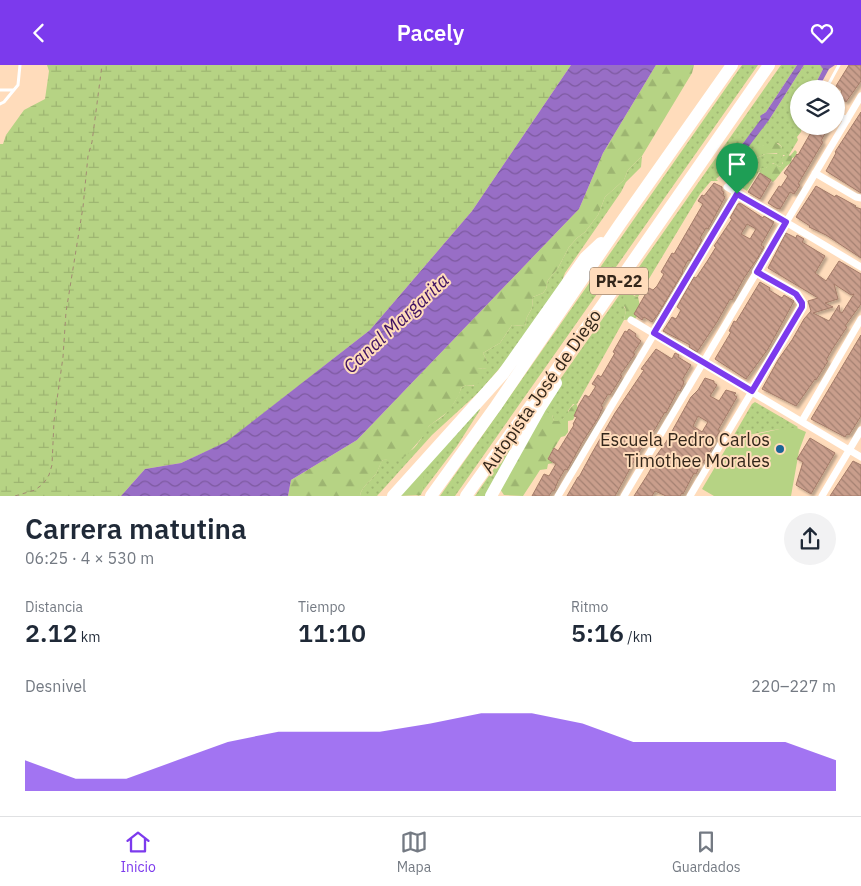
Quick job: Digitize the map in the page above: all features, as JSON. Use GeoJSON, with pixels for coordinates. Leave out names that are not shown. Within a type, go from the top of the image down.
{"type":"FeatureCollection","features":[{"type":"Feature","properties":{"kind":"highway","name":"Autopista José de Diego"},"geometry":{"type":"LineString","coordinates":[[431,496],[496,406],[620,224],[732,65]]}},
{"type":"Feature","properties":{"kind":"highway","name":"Autopista José de Diego"},"geometry":{"type":"LineString","coordinates":[[466,496],[769,65]]}},
{"type":"Feature","properties":{"kind":"highway"},"geometry":{"type":"LineString","coordinates":[[393,496],[478,404],[515,357],[585,259],[620,224]]}},
{"type":"Feature","properties":{"kind":"highway"},"geometry":{"type":"LineString","coordinates":[[491,496],[540,407],[591,333],[600,307]]}},
{"type":"Feature","properties":{"kind":"highway"},"geometry":{"type":"LineString","coordinates":[[384,496],[515,357]]}},
{"type":"Feature","properties":{"kind":"street"},"geometry":{"type":"LineString","coordinates":[[624,496],[861,96]]}},
{"type":"Feature","properties":{"kind":"street"},"geometry":{"type":"LineString","coordinates":[[815,173],[858,197]]}},
{"type":"Feature","properties":{"kind":"street"},"geometry":{"type":"LineString","coordinates":[[727,187],[861,267]]}},
{"type":"Feature","properties":{"kind":"street"},"geometry":{"type":"LineString","coordinates":[[558,496],[737,194]]}},
{"type":"Feature","properties":{"kind":"street"},"geometry":{"type":"LineString","coordinates":[[690,496],[802,307],[801,300],[796,294],[757,272]]}},
{"type":"Feature","properties":{"kind":"street"},"geometry":{"type":"LineString","coordinates":[[631,319],[861,457]]}},
{"type":"Feature","properties":{"kind":"street"},"geometry":{"type":"LineString","coordinates":[[802,421],[861,319]]}},
{"type":"Feature","properties":{"kind":"street"},"geometry":{"type":"LineString","coordinates":[[822,496],[861,430]]}},
{"type":"Feature","properties":{"kind":"lane"},"geometry":{"type":"LineString","coordinates":[[0,104],[4,102],[18,85],[20,65]]}},
{"type":"Feature","properties":{"kind":"lane"},"geometry":{"type":"LineString","coordinates":[[831,80],[839,65]]}},
{"type":"Feature","properties":{"kind":"lane"},"geometry":{"type":"LineString","coordinates":[[0,91],[13,90]]}},
{"type":"Feature","properties":{"kind":"path"},"geometry":{"type":"LineString","coordinates":[[15,496],[34,490],[44,484],[52,465],[54,421],[63,357],[66,312],[102,65]]}},
{"type":"Feature","properties":{"kind":"green space"},"geometry":{"type":"Polygon","coordinates":[[[47,65],[571,65],[472,211],[370,330],[227,442],[181,463],[145,469],[121,496],[0,496],[0,144],[3,144],[6,135],[24,110],[45,99],[49,71],[47,65]]]}},
{"type":"Feature","properties":{"kind":"green space"},"geometry":{"type":"Polygon","coordinates":[[[656,65],[694,65],[692,73],[642,156],[628,170],[624,180],[605,197],[598,215],[585,232],[569,247],[558,268],[548,280],[543,293],[533,297],[532,308],[525,326],[512,325],[500,343],[483,353],[487,361],[487,368],[477,369],[482,378],[479,383],[466,385],[461,388],[449,411],[429,426],[426,433],[406,456],[398,459],[383,460],[376,473],[362,490],[360,496],[288,496],[291,480],[357,440],[579,209],[603,153],[656,65]]]}},
{"type":"Feature","properties":{"kind":"green space"},"geometry":{"type":"Polygon","coordinates":[[[742,65],[758,65],[455,496],[440,496],[742,65]]]}},
{"type":"Feature","properties":{"kind":"green space"},"geometry":{"type":"Polygon","coordinates":[[[781,65],[797,65],[753,131],[730,156],[769,120],[790,87],[790,135],[799,135],[798,140],[789,155],[783,155],[782,165],[780,167],[773,163],[766,168],[761,168],[747,191],[733,182],[735,182],[730,176],[731,180],[725,180],[726,177],[723,173],[716,179],[718,181],[711,181],[700,194],[638,297],[634,295],[624,307],[626,310],[624,320],[577,404],[573,404],[568,411],[568,415],[559,422],[554,421],[552,415],[539,416],[561,378],[781,65]],[[778,143],[762,146],[743,159],[750,161],[765,154],[777,154],[782,147],[778,143]]]}},
{"type":"Feature","properties":{"kind":"green space"},"geometry":{"type":"Polygon","coordinates":[[[804,65],[820,65],[823,69],[818,80],[794,80],[804,65]]]}},
{"type":"Feature","properties":{"kind":"green space"},"geometry":{"type":"Polygon","coordinates":[[[774,141],[782,147],[780,153],[765,154],[743,164],[741,163],[759,147],[774,141]]]}},
{"type":"Feature","properties":{"kind":"green space"},"geometry":{"type":"Polygon","coordinates":[[[795,150],[797,152],[795,157],[792,158],[791,163],[773,182],[759,172],[761,168],[766,168],[770,163],[780,167],[783,163],[780,160],[782,157],[787,154],[790,156],[795,150]]]}},
{"type":"Feature","properties":{"kind":"green space"},"geometry":{"type":"Polygon","coordinates":[[[642,156],[641,167],[626,182],[565,273],[562,281],[505,362],[479,392],[432,435],[377,496],[360,496],[362,490],[375,475],[383,460],[399,456],[413,449],[429,426],[451,408],[461,388],[466,385],[474,386],[476,369],[487,368],[487,361],[483,353],[500,343],[512,325],[525,326],[532,308],[533,297],[543,293],[548,280],[558,268],[569,247],[585,232],[598,215],[605,197],[624,180],[628,170],[642,156]]]}},
{"type":"Feature","properties":{"kind":"green space"},"geometry":{"type":"Polygon","coordinates":[[[628,294],[638,297],[640,306],[634,314],[637,316],[635,319],[624,320],[626,310],[622,301],[624,296],[628,294]]]}},
{"type":"Feature","properties":{"kind":"green space"},"geometry":{"type":"Polygon","coordinates":[[[755,402],[798,427],[764,432],[731,440],[755,402]]]}},
{"type":"Feature","properties":{"kind":"green space"},"geometry":{"type":"Polygon","coordinates":[[[576,403],[578,408],[573,420],[568,421],[568,432],[565,436],[561,437],[548,458],[553,463],[548,464],[547,469],[540,470],[523,496],[504,495],[500,489],[539,416],[547,412],[552,415],[554,421],[559,421],[576,403]]]}},
{"type":"Feature","properties":{"kind":"green space"},"geometry":{"type":"Polygon","coordinates":[[[478,407],[480,410],[457,446],[419,496],[404,489],[478,407]]]}},
{"type":"Feature","properties":{"kind":"green space"},"geometry":{"type":"Polygon","coordinates":[[[529,418],[486,496],[475,496],[529,418]]]}},
{"type":"Feature","properties":{"kind":"green space","name":"Escuela Pedro Carlos Timothee Morales"},"geometry":{"type":"Polygon","coordinates":[[[784,428],[797,428],[806,432],[799,451],[791,496],[714,496],[702,489],[731,440],[784,428]]]}},
{"type":"Feature","properties":{"kind":"green space"},"geometry":{"type":"Polygon","coordinates":[[[421,473],[424,482],[421,495],[398,496],[421,473]]]}},
{"type":"Feature","properties":{"kind":"water","name":"Canal Margarita"},"geometry":{"type":"Polygon","coordinates":[[[571,65],[656,65],[603,153],[579,209],[357,440],[291,480],[288,496],[121,496],[145,469],[181,463],[226,442],[370,330],[472,211],[571,65]]]}},
{"type":"Feature","properties":{"kind":"water"},"geometry":{"type":"Polygon","coordinates":[[[797,65],[804,65],[794,80],[790,80],[790,87],[769,120],[743,154],[732,160],[730,156],[744,142],[761,119],[760,116],[766,112],[797,65]]]}},
{"type":"Feature","properties":{"kind":"water"},"geometry":{"type":"Polygon","coordinates":[[[820,65],[835,65],[829,69],[823,80],[818,80],[823,69],[820,65]]]}},
{"type":"Feature","properties":{"kind":"building"},"geometry":{"type":"Polygon","coordinates":[[[849,65],[861,65],[861,81],[846,102],[845,80],[840,80],[849,65]]]}},
{"type":"Feature","properties":{"kind":"building"},"geometry":{"type":"Polygon","coordinates":[[[861,112],[861,193],[826,171],[835,152],[861,112]]]}},
{"type":"Feature","properties":{"kind":"building"},"geometry":{"type":"Polygon","coordinates":[[[809,135],[824,135],[821,141],[823,142],[798,184],[800,185],[794,194],[790,192],[780,209],[776,208],[768,203],[788,176],[784,173],[798,155],[809,135]]]}},
{"type":"Feature","properties":{"kind":"building"},"geometry":{"type":"Polygon","coordinates":[[[760,173],[771,180],[760,199],[748,192],[760,173]]]}},
{"type":"Feature","properties":{"kind":"building"},"geometry":{"type":"Polygon","coordinates":[[[714,183],[722,187],[724,199],[658,314],[652,322],[644,317],[642,320],[634,314],[649,288],[653,290],[657,286],[664,274],[661,272],[672,253],[674,254],[703,204],[698,201],[714,183]]]}},
{"type":"Feature","properties":{"kind":"building"},"geometry":{"type":"Polygon","coordinates":[[[816,186],[861,209],[861,258],[826,235],[809,227],[796,217],[816,186]]]}},
{"type":"Feature","properties":{"kind":"building"},"geometry":{"type":"Polygon","coordinates":[[[740,203],[763,218],[764,216],[774,222],[761,245],[764,247],[757,259],[697,352],[689,347],[690,345],[663,331],[672,317],[676,319],[681,310],[677,307],[694,277],[696,278],[716,247],[714,246],[732,219],[730,218],[740,203]],[[747,224],[741,234],[750,239],[756,229],[747,224]]]}},
{"type":"Feature","properties":{"kind":"building"},"geometry":{"type":"Polygon","coordinates":[[[786,233],[796,238],[797,235],[804,239],[802,242],[825,256],[815,273],[826,281],[839,261],[861,274],[861,304],[845,326],[847,327],[816,380],[796,406],[762,389],[778,360],[811,311],[808,301],[818,298],[768,268],[786,233]],[[834,284],[838,299],[825,303],[833,307],[813,313],[829,321],[839,305],[840,312],[842,313],[854,294],[851,295],[834,284]]]}},
{"type":"Feature","properties":{"kind":"building"},"geometry":{"type":"Polygon","coordinates":[[[760,282],[782,298],[784,295],[794,301],[768,349],[746,379],[715,359],[731,332],[729,331],[734,321],[736,322],[760,282]]]}},
{"type":"Feature","properties":{"kind":"building"},"geometry":{"type":"Polygon","coordinates":[[[629,329],[641,341],[633,353],[635,354],[620,375],[622,376],[601,406],[603,407],[598,418],[567,470],[565,469],[554,491],[549,496],[532,496],[544,474],[549,476],[556,464],[548,459],[554,448],[558,451],[574,425],[577,417],[574,416],[579,405],[585,395],[589,397],[596,386],[592,384],[598,375],[601,377],[625,331],[627,332],[629,329]]]}},
{"type":"Feature","properties":{"kind":"building"},"geometry":{"type":"Polygon","coordinates":[[[861,335],[861,416],[849,435],[847,434],[845,437],[811,419],[861,335]]]}},
{"type":"Feature","properties":{"kind":"building"},"geometry":{"type":"Polygon","coordinates":[[[656,349],[672,359],[675,353],[691,365],[682,380],[684,381],[680,391],[678,390],[666,413],[639,452],[615,496],[567,496],[615,413],[644,370],[641,369],[656,349]]]}},
{"type":"Feature","properties":{"kind":"building"},"geometry":{"type":"Polygon","coordinates":[[[705,378],[714,381],[717,385],[710,396],[719,401],[726,390],[736,393],[734,395],[737,397],[718,430],[720,431],[713,442],[715,443],[703,463],[699,461],[696,474],[694,473],[683,494],[680,496],[666,496],[655,491],[652,496],[634,496],[691,397],[705,378]],[[698,416],[693,426],[702,432],[708,422],[698,416]]]}},
{"type":"Feature","properties":{"kind":"building"},"geometry":{"type":"Polygon","coordinates":[[[810,438],[835,453],[811,494],[796,485],[803,462],[797,459],[810,438]]]}},
{"type":"Feature","properties":{"kind":"building"},"geometry":{"type":"Polygon","coordinates":[[[853,461],[861,465],[861,496],[830,496],[853,461]]]}},
{"type":"Feature","properties":{"kind":"place","name":"Escuela Pedro Carlos Timothee Morales"},"geometry":{"type":"Point","coordinates":[780,449]}},
{"type":"Feature","properties":{"kind":"route"},"geometry":{"type":"LineString","coordinates":[[737,194],[786,222],[757,272],[799,296],[802,303],[802,307],[752,391],[654,333],[737,194]]}}]}
